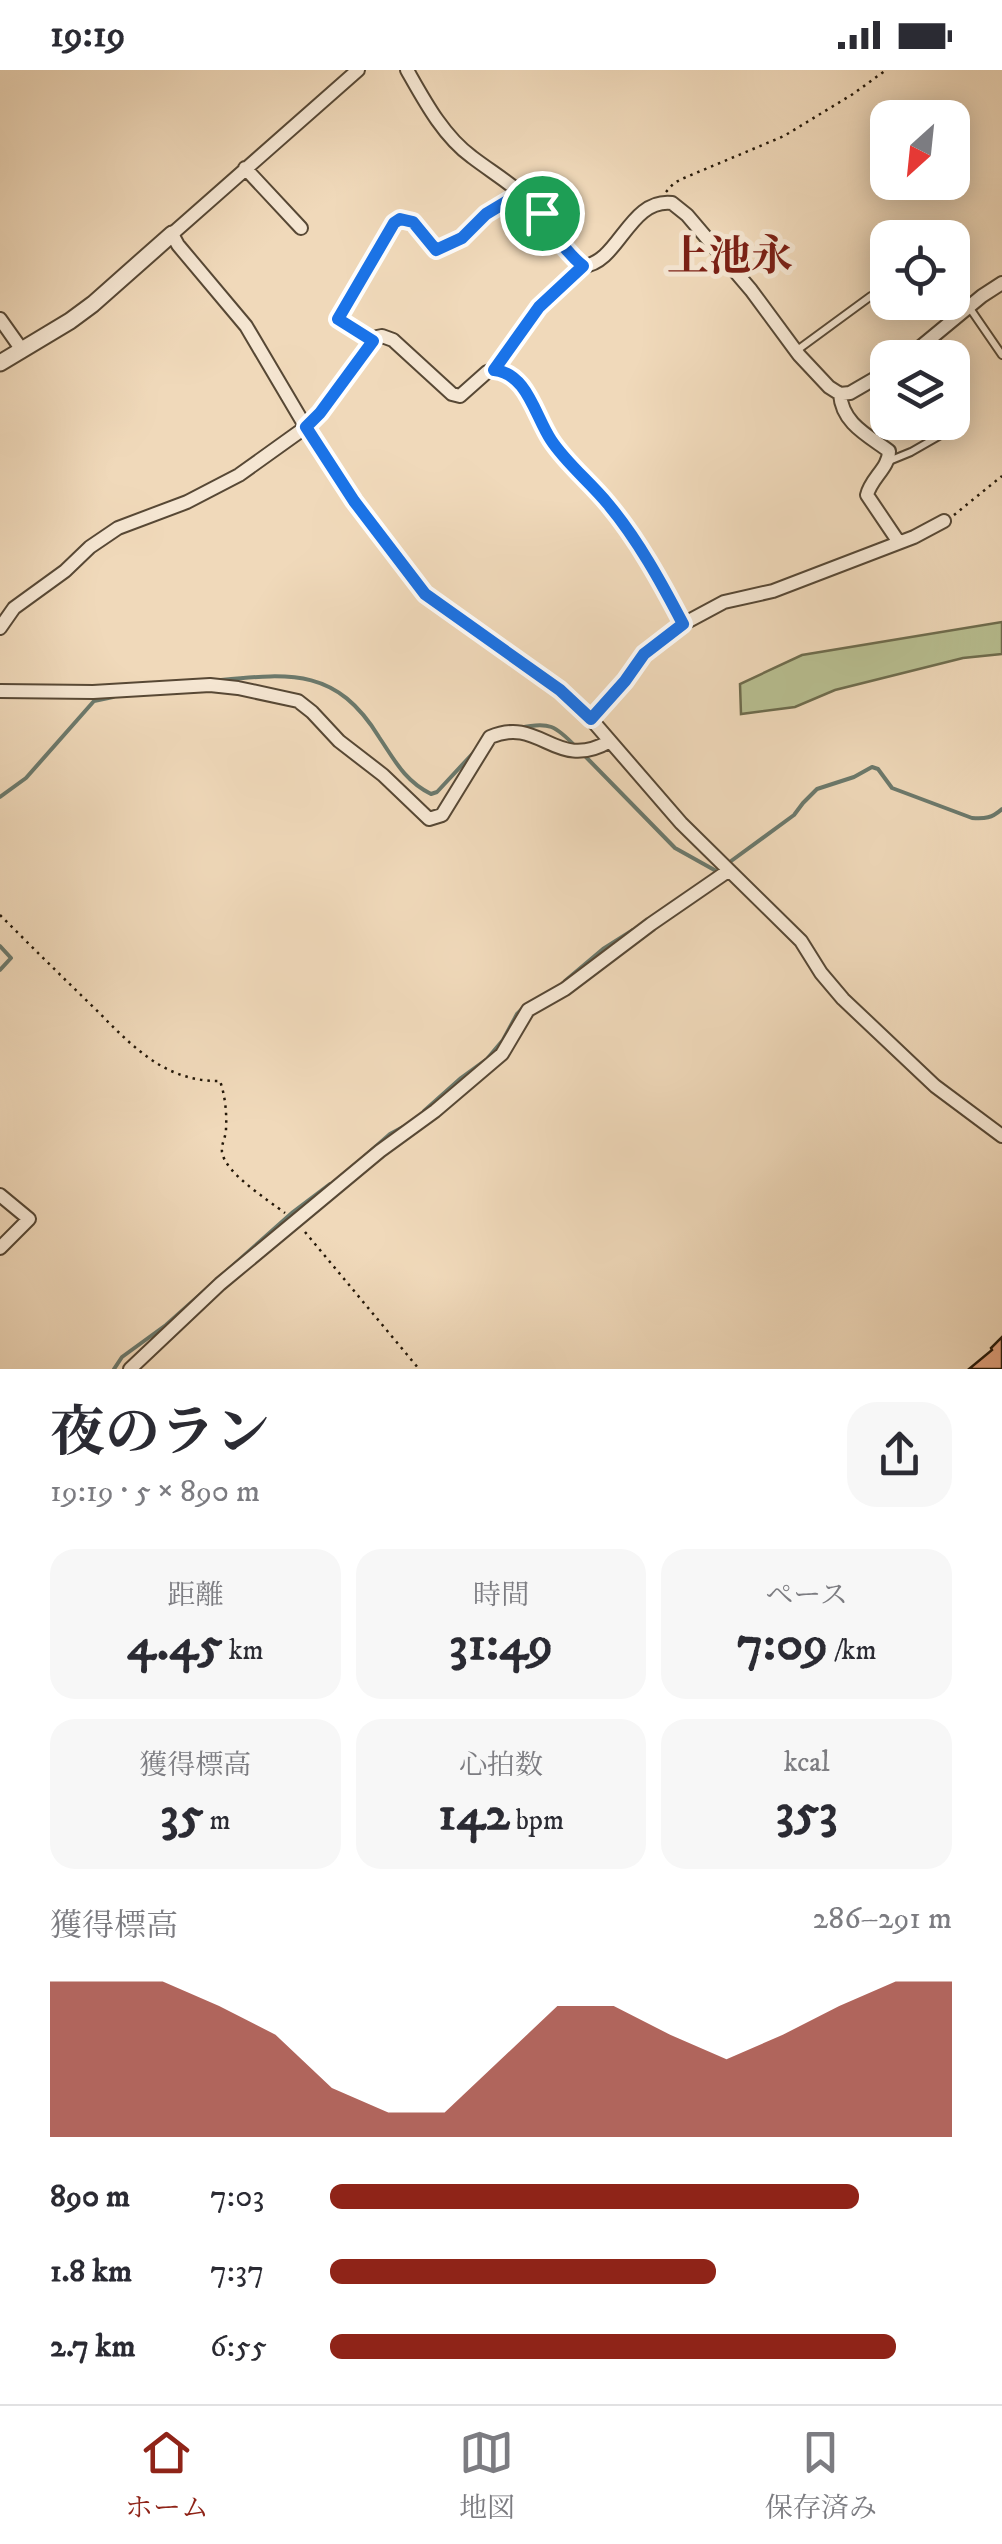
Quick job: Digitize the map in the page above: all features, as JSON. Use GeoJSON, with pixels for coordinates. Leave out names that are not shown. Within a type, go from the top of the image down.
{"type":"FeatureCollection","features":[{"type":"Feature","properties":{"kind":"street"},"geometry":{"type":"LineString","coordinates":[[0,363],[93,304],[358,70]]}},
{"type":"Feature","properties":{"kind":"street"},"geometry":{"type":"LineString","coordinates":[[408,70],[436,118],[457,144],[509,181],[542,213],[583,266]]}},
{"type":"Feature","properties":{"kind":"street"},"geometry":{"type":"LineString","coordinates":[[245,168],[301,228]]}},
{"type":"Feature","properties":{"kind":"street"},"geometry":{"type":"LineString","coordinates":[[373,341],[338,319],[394,223],[400,219],[413,222],[436,250],[462,238],[486,214],[521,193]]}},
{"type":"Feature","properties":{"kind":"street"},"geometry":{"type":"LineString","coordinates":[[494,370],[539,307],[583,266],[597,263],[640,214],[662,203],[672,203],[687,215],[751,290],[796,351],[840,394],[846,416],[887,449],[888,461],[872,481],[867,495],[898,541]]}},
{"type":"Feature","properties":{"kind":"street"},"geometry":{"type":"LineString","coordinates":[[172,234],[239,317],[354,501],[425,594],[560,690],[591,719],[681,823],[792,932],[843,999],[914,1068],[1002,1136]]}},
{"type":"Feature","properties":{"kind":"street"},"geometry":{"type":"LineString","coordinates":[[970,306],[1002,282]]}},
{"type":"Feature","properties":{"kind":"street"},"geometry":{"type":"LineString","coordinates":[[0,319],[22,350]]}},
{"type":"Feature","properties":{"kind":"street"},"geometry":{"type":"LineString","coordinates":[[930,340],[953,320]]}},
{"type":"Feature","properties":{"kind":"street"},"geometry":{"type":"LineString","coordinates":[[0,628],[14,608],[118,528],[187,502],[239,475],[306,427],[373,341],[382,336],[393,340],[456,396],[464,394],[487,372],[504,372],[528,395],[550,438],[626,528],[683,624]]}},
{"type":"Feature","properties":{"kind":"street"},"geometry":{"type":"LineString","coordinates":[[840,394],[870,382]]}},
{"type":"Feature","properties":{"kind":"street"},"geometry":{"type":"LineString","coordinates":[[591,719],[644,654],[683,624],[724,602],[773,591],[944,521]]}},
{"type":"Feature","properties":{"kind":"street"},"geometry":{"type":"LineString","coordinates":[[0,691],[93,692],[210,685],[298,702],[429,819],[442,815],[490,737],[500,732],[522,731],[566,750],[582,752],[610,741]]}},
{"type":"Feature","properties":{"kind":"street"},"geometry":{"type":"LineString","coordinates":[[130,1369],[220,1284],[502,1054],[528,1010],[565,989],[728,871]]}},
{"type":"Feature","properties":{"kind":"street"},"geometry":{"type":"LineString","coordinates":[[0,1195],[29,1219],[0,1248]]}},
{"type":"Feature","properties":{"kind":"lane"},"geometry":{"type":"LineString","coordinates":[[796,351],[870,297]]}},
{"type":"Feature","properties":{"kind":"lane"},"geometry":{"type":"LineString","coordinates":[[970,308],[1002,355]]}},
{"type":"Feature","properties":{"kind":"lane"},"geometry":{"type":"LineString","coordinates":[[888,461],[932,440]]}},
{"type":"Feature","properties":{"kind":"path"},"geometry":{"type":"LineString","coordinates":[[662,203],[674,183],[784,136],[886,70]]}},
{"type":"Feature","properties":{"kind":"path"},"geometry":{"type":"LineString","coordinates":[[944,521],[1002,476]]}},
{"type":"Feature","properties":{"kind":"path"},"geometry":{"type":"LineString","coordinates":[[0,915],[134,1048],[187,1078],[220,1081],[226,1129],[223,1158],[246,1182],[296,1221],[419,1369]]}},
{"type":"Feature","properties":{"kind":"green space"},"geometry":{"type":"Polygon","coordinates":[[[1002,622],[1002,654],[963,658],[835,690],[795,707],[741,714],[740,684],[802,655],[1002,622]]]}},
{"type":"Feature","properties":{"kind":"building"},"geometry":{"type":"Polygon","coordinates":[[[1002,1337],[1002,1369],[969,1369],[992,1350],[1002,1337]]]}},
{"type":"Feature","properties":{"kind":"waterway"},"geometry":{"type":"LineString","coordinates":[[221,680],[292,677],[330,687],[363,715],[401,770],[431,794],[476,750]]}},
{"type":"Feature","properties":{"kind":"waterway"},"geometry":{"type":"LineString","coordinates":[[0,797],[26,778],[94,701],[113,697]]}},
{"type":"Feature","properties":{"kind":"waterway"},"geometry":{"type":"LineString","coordinates":[[520,728],[551,727],[576,747]]}},
{"type":"Feature","properties":{"kind":"waterway"},"geometry":{"type":"LineString","coordinates":[[583,754],[675,848],[718,872]]}},
{"type":"Feature","properties":{"kind":"waterway"},"geometry":{"type":"LineString","coordinates":[[727,864],[794,815],[817,789],[872,767],[892,788],[972,818],[988,817],[1002,809]]}},
{"type":"Feature","properties":{"kind":"waterway"},"geometry":{"type":"LineString","coordinates":[[565,981],[633,930]]}},
{"type":"Feature","properties":{"kind":"waterway"},"geometry":{"type":"LineString","coordinates":[[0,946],[11,958],[0,970]]}},
{"type":"Feature","properties":{"kind":"waterway"},"geometry":{"type":"LineString","coordinates":[[424,1111],[487,1059],[524,1007]]}},
{"type":"Feature","properties":{"kind":"waterway"},"geometry":{"type":"LineString","coordinates":[[365,1156],[405,1126]]}},
{"type":"Feature","properties":{"kind":"waterway"},"geometry":{"type":"LineString","coordinates":[[114,1369],[122,1357],[166,1325],[330,1184]]}},
{"type":"Feature","properties":{"kind":"district","name":"上池永"},"geometry":{"type":"Point","coordinates":[730,255]}},
{"type":"Feature","properties":{"kind":"route"},"geometry":{"type":"LineString","coordinates":[[521,193],[542,213],[583,266],[539,307],[494,370],[504,372],[528,395],[550,438],[626,528],[683,624],[644,654],[591,719],[560,690],[425,594],[354,501],[306,427],[373,341],[338,319],[394,223],[400,219],[413,222],[436,250],[462,238],[486,214],[521,193]]}}]}
